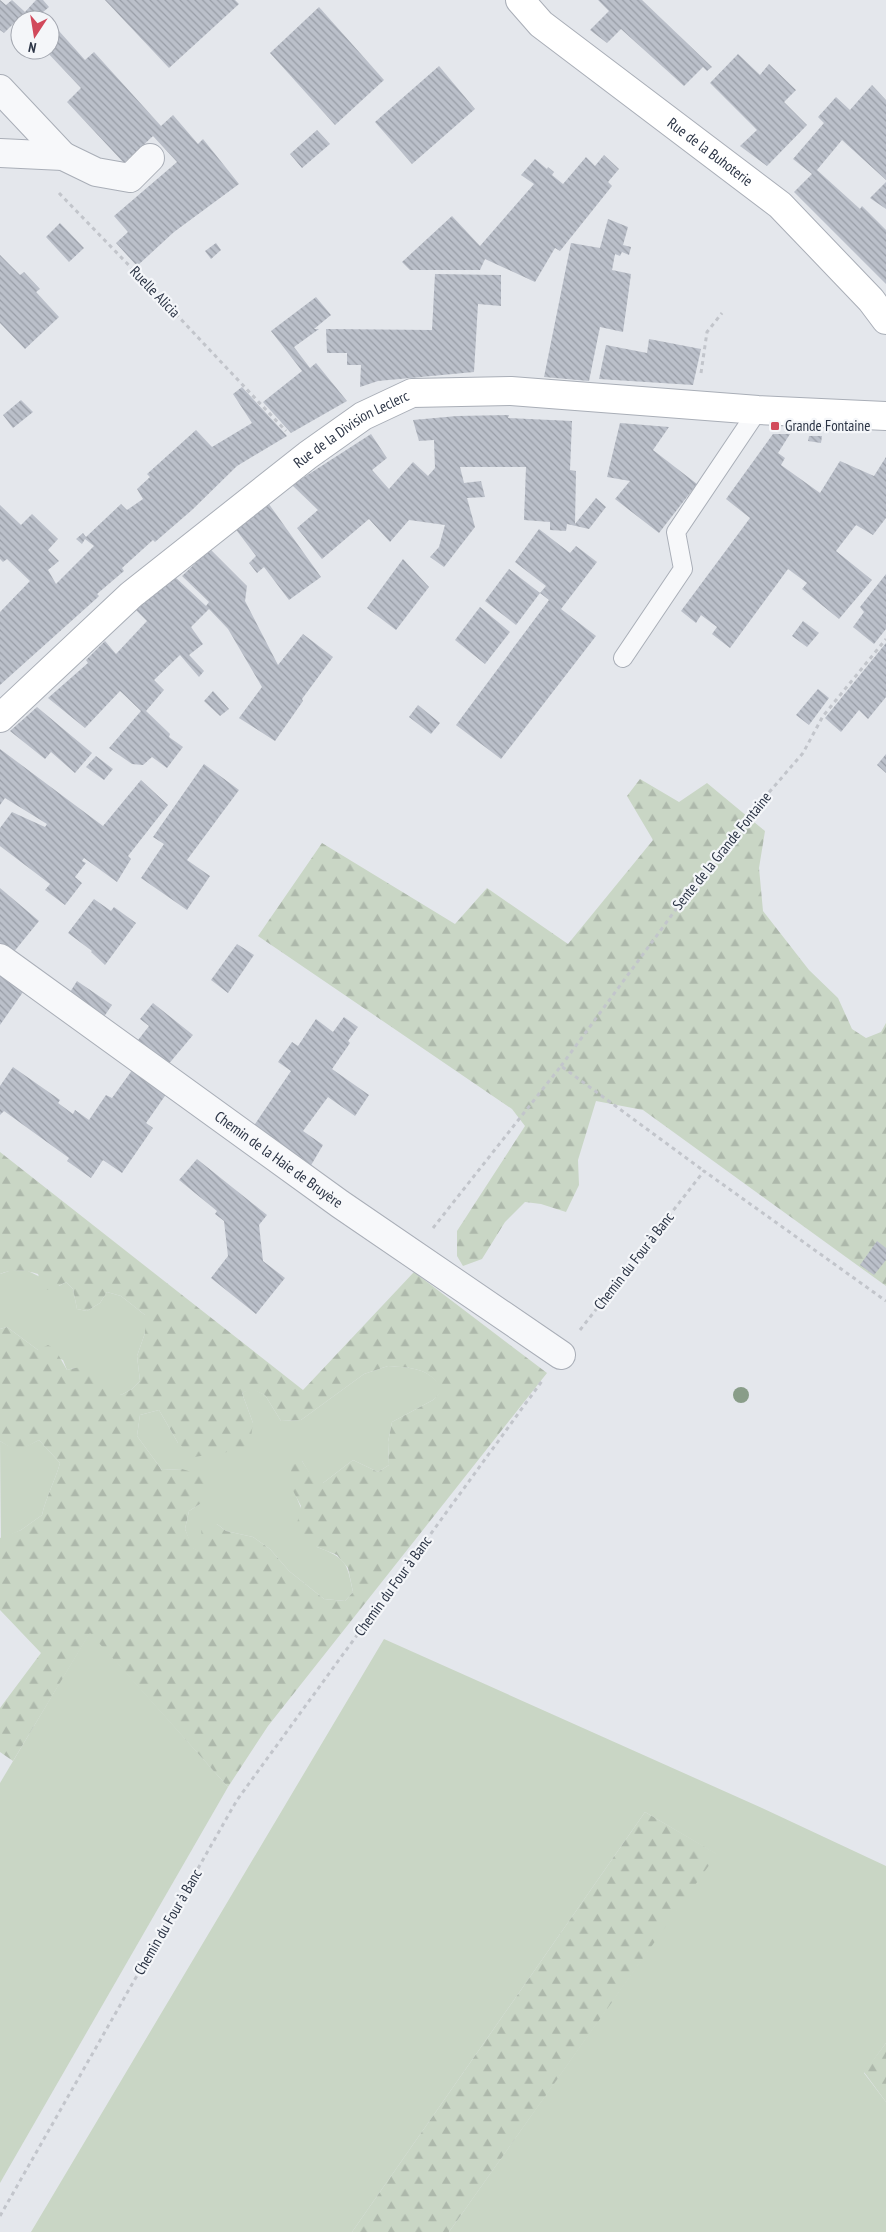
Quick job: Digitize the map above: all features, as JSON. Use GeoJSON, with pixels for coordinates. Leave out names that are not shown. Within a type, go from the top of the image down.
{"type":"FeatureCollection","features":[{"type":"Feature","properties":{"kind":"main road","name":"Rue de la Buhoterie"},"geometry":{"type":"LineString","coordinates":[[520,0],[541,24],[780,205],[871,300],[886,320]]}},
{"type":"Feature","properties":{"kind":"main road","name":"Rue de la Division Leclerc"},"geometry":{"type":"LineString","coordinates":[[0,718],[131,595],[308,456],[363,416],[412,393],[511,391],[758,410],[886,416]]}},
{"type":"Feature","properties":{"kind":"street"},"geometry":{"type":"LineString","coordinates":[[0,89],[63,156],[96,172],[130,178],[150,158]]}},
{"type":"Feature","properties":{"kind":"street"},"geometry":{"type":"LineString","coordinates":[[10,154],[63,156]]}},
{"type":"Feature","properties":{"kind":"street","name":"Chemin de la Haie de Bruyère"},"geometry":{"type":"LineString","coordinates":[[0,958],[308,1181],[561,1355]]}},
{"type":"Feature","properties":{"kind":"lane"},"geometry":{"type":"LineString","coordinates":[[623,658],[683,569],[676,532],[758,410]]}},
{"type":"Feature","properties":{"kind":"path","name":"Ruelle Alicia"},"geometry":{"type":"LineString","coordinates":[[10,154],[175,313],[308,456]]}},
{"type":"Feature","properties":{"kind":"path"},"geometry":{"type":"LineString","coordinates":[[703,359],[707,332],[722,313]]}},
{"type":"Feature","properties":{"kind":"path","name":"Sente de la Grande Fontaine"},"geometry":{"type":"LineString","coordinates":[[412,1254],[561,1066],[721,848],[803,753],[823,716],[886,639]]}},
{"type":"Feature","properties":{"kind":"path"},"geometry":{"type":"LineString","coordinates":[[561,1066],[886,1301]]}},
{"type":"Feature","properties":{"kind":"path","name":"Chemin du Four à Banc"},"geometry":{"type":"LineString","coordinates":[[0,2216],[237,1800],[561,1355],[704,1171]]}},
{"type":"Feature","properties":{"kind":"green space"},"geometry":{"type":"Polygon","coordinates":[[[640,779],[679,802],[707,783],[765,831],[759,868],[763,911],[809,970],[838,998],[852,1029],[866,1038],[881,1032],[886,1023],[886,1286],[643,1110],[596,1101],[578,1160],[579,1185],[566,1212],[541,1204],[525,1202],[505,1222],[482,1259],[463,1266],[457,1256],[457,1231],[525,1126],[512,1109],[258,936],[322,843],[455,924],[487,888],[568,944],[653,840],[627,796],[640,779]]]}},
{"type":"Feature","properties":{"kind":"green space"},"geometry":{"type":"Polygon","coordinates":[[[0,1152],[303,1390],[414,1272],[547,1373],[268,1726],[228,1787],[90,1633],[13,1761],[0,1752],[0,1708],[41,1653],[0,1610],[0,1538],[21,1530],[42,1515],[60,1463],[39,1440],[17,1452],[0,1441],[0,1329],[7,1327],[38,1350],[48,1345],[55,1349],[67,1370],[85,1367],[98,1372],[121,1395],[132,1389],[140,1381],[137,1356],[145,1333],[145,1315],[121,1296],[107,1292],[100,1303],[87,1311],[77,1309],[73,1289],[66,1282],[51,1290],[43,1289],[38,1274],[10,1271],[0,1274],[0,1152]],[[388,1366],[364,1374],[301,1420],[281,1421],[265,1395],[251,1389],[242,1393],[253,1423],[250,1444],[234,1451],[194,1457],[178,1443],[159,1410],[140,1415],[137,1436],[162,1470],[182,1469],[201,1475],[206,1487],[200,1504],[189,1511],[185,1529],[193,1548],[205,1554],[201,1530],[217,1524],[226,1531],[253,1537],[270,1549],[289,1571],[324,1599],[345,1601],[353,1592],[348,1568],[337,1555],[317,1547],[305,1538],[297,1524],[301,1506],[289,1483],[292,1465],[302,1461],[316,1483],[323,1483],[353,1460],[378,1472],[389,1465],[388,1442],[392,1422],[433,1400],[442,1390],[437,1382],[426,1373],[412,1368],[388,1366]]]}},
{"type":"Feature","properties":{"kind":"green space"},"geometry":{"type":"Polygon","coordinates":[[[12,1270],[28,1271],[59,1286],[66,1282],[73,1289],[77,1309],[87,1311],[100,1303],[107,1292],[121,1296],[145,1315],[145,1333],[137,1356],[140,1381],[132,1389],[121,1395],[74,1368],[67,1370],[63,1360],[38,1350],[7,1327],[0,1329],[0,1274],[12,1270]]]}},
{"type":"Feature","properties":{"kind":"green space"},"geometry":{"type":"Polygon","coordinates":[[[388,1366],[412,1368],[426,1373],[438,1382],[443,1390],[433,1400],[392,1422],[388,1442],[389,1465],[378,1472],[353,1460],[323,1483],[315,1483],[302,1461],[296,1496],[317,1547],[340,1558],[347,1567],[353,1592],[345,1601],[324,1599],[289,1571],[270,1549],[253,1537],[226,1531],[217,1524],[205,1555],[192,1548],[185,1529],[189,1511],[200,1504],[182,1469],[162,1470],[137,1436],[140,1415],[159,1410],[178,1443],[253,1423],[242,1393],[251,1388],[265,1395],[281,1421],[301,1420],[364,1374],[388,1366]]]}},
{"type":"Feature","properties":{"kind":"green space"},"geometry":{"type":"Polygon","coordinates":[[[39,1440],[60,1463],[42,1515],[21,1530],[1,1539],[0,1441],[17,1451],[39,1440]]]}},
{"type":"Feature","properties":{"kind":"green space"},"geometry":{"type":"Polygon","coordinates":[[[90,1632],[228,1787],[0,2183],[0,1783],[90,1632]]]}},
{"type":"Feature","properties":{"kind":"green space"},"geometry":{"type":"Polygon","coordinates":[[[384,1639],[762,1808],[886,1866],[886,2043],[864,2073],[886,2102],[886,2232],[449,2232],[716,1854],[645,1812],[352,2232],[31,2232],[384,1639]]]}},
{"type":"Feature","properties":{"kind":"green space"},"geometry":{"type":"Polygon","coordinates":[[[645,1812],[717,1854],[449,2232],[352,2232],[645,1812]]]}},
{"type":"Feature","properties":{"kind":"green space"},"geometry":{"type":"Polygon","coordinates":[[[886,2043],[886,2102],[864,2072],[886,2043]]]}},
{"type":"Feature","properties":{"kind":"building"},"geometry":{"type":"Polygon","coordinates":[[[0,0],[6,5],[12,0],[23,10],[10,10],[10,27],[4,33],[0,30],[0,0]]]}},
{"type":"Feature","properties":{"kind":"building"},"geometry":{"type":"Polygon","coordinates":[[[36,0],[43,0],[49,7],[46,10],[27,10],[36,0]]]}},
{"type":"Feature","properties":{"kind":"building"},"geometry":{"type":"Polygon","coordinates":[[[105,0],[235,0],[239,4],[169,68],[105,0]]]}},
{"type":"Feature","properties":{"kind":"building"},"geometry":{"type":"Polygon","coordinates":[[[598,0],[642,0],[712,67],[707,71],[703,67],[684,86],[621,29],[607,43],[590,30],[609,11],[598,0]]]}},
{"type":"Feature","properties":{"kind":"building"},"geometry":{"type":"Polygon","coordinates":[[[319,7],[384,80],[335,125],[270,53],[319,7]]]}},
{"type":"Feature","properties":{"kind":"building"},"geometry":{"type":"Polygon","coordinates":[[[60,32],[85,60],[94,52],[161,126],[173,115],[198,144],[203,139],[239,184],[174,232],[137,266],[116,243],[128,232],[114,216],[177,162],[153,136],[124,163],[67,102],[81,88],[54,60],[60,60],[60,32]]]}},
{"type":"Feature","properties":{"kind":"building"},"geometry":{"type":"Polygon","coordinates":[[[738,54],[760,75],[769,64],[796,90],[784,102],[807,125],[767,166],[740,146],[757,130],[710,83],[738,54]]]}},
{"type":"Feature","properties":{"kind":"building"},"geometry":{"type":"Polygon","coordinates":[[[439,66],[475,109],[412,164],[375,122],[439,66]]]}},
{"type":"Feature","properties":{"kind":"building"},"geometry":{"type":"Polygon","coordinates":[[[872,85],[886,100],[886,180],[842,140],[817,170],[860,209],[862,206],[886,230],[886,284],[794,192],[812,174],[793,159],[824,123],[818,117],[836,97],[850,110],[872,85]]]}},
{"type":"Feature","properties":{"kind":"building"},"geometry":{"type":"Polygon","coordinates":[[[317,130],[330,144],[302,168],[290,154],[317,130]]]}},
{"type":"Feature","properties":{"kind":"building"},"geometry":{"type":"Polygon","coordinates":[[[604,155],[619,169],[608,182],[612,186],[560,251],[555,248],[535,282],[485,259],[480,270],[410,270],[402,262],[452,216],[480,246],[534,184],[521,175],[535,159],[554,172],[552,175],[563,184],[586,157],[595,166],[604,155]]]}},
{"type":"Feature","properties":{"kind":"building"},"geometry":{"type":"Polygon","coordinates":[[[886,182],[886,209],[870,198],[886,182]]]}},
{"type":"Feature","properties":{"kind":"building"},"geometry":{"type":"Polygon","coordinates":[[[608,219],[628,227],[623,245],[631,247],[629,255],[622,252],[620,256],[615,254],[612,270],[631,274],[623,332],[600,327],[589,381],[544,377],[571,243],[600,248],[608,219]]]}},
{"type":"Feature","properties":{"kind":"building"},"geometry":{"type":"Polygon","coordinates":[[[60,223],[84,248],[69,262],[46,237],[60,223]]]}},
{"type":"Feature","properties":{"kind":"building"},"geometry":{"type":"Polygon","coordinates":[[[216,243],[221,250],[211,259],[205,251],[216,243]]]}},
{"type":"Feature","properties":{"kind":"building"},"geometry":{"type":"Polygon","coordinates":[[[0,255],[20,275],[24,272],[40,289],[36,292],[59,317],[25,349],[0,323],[0,255]]]}},
{"type":"Feature","properties":{"kind":"building"},"geometry":{"type":"Polygon","coordinates":[[[435,274],[501,275],[501,306],[478,304],[474,372],[378,381],[360,387],[361,365],[347,365],[347,353],[327,353],[326,329],[432,330],[435,274]]]}},
{"type":"Feature","properties":{"kind":"building"},"geometry":{"type":"Polygon","coordinates":[[[316,297],[331,315],[314,329],[319,329],[294,347],[310,368],[316,363],[347,401],[291,433],[263,402],[302,371],[271,331],[316,297]]]}},
{"type":"Feature","properties":{"kind":"building"},"geometry":{"type":"Polygon","coordinates":[[[649,339],[701,349],[693,385],[599,379],[606,345],[647,353],[649,339]]]}},
{"type":"Feature","properties":{"kind":"building"},"geometry":{"type":"Polygon","coordinates":[[[242,387],[287,436],[237,466],[192,510],[155,542],[153,540],[122,568],[124,571],[97,594],[99,596],[97,598],[0,685],[0,612],[30,581],[7,559],[3,562],[0,559],[0,505],[21,525],[32,514],[58,539],[48,550],[59,561],[48,570],[56,584],[94,546],[85,539],[82,544],[76,539],[83,533],[86,537],[121,504],[127,510],[143,499],[137,489],[150,477],[147,474],[196,430],[212,447],[252,423],[233,394],[242,387]]]}},
{"type":"Feature","properties":{"kind":"building"},"geometry":{"type":"Polygon","coordinates":[[[21,400],[33,412],[13,428],[3,415],[21,400]]]}},
{"type":"Feature","properties":{"kind":"building"},"geometry":{"type":"Polygon","coordinates":[[[509,415],[508,418],[572,421],[570,470],[576,471],[575,524],[596,498],[606,507],[589,529],[567,524],[566,531],[550,530],[550,522],[524,520],[526,467],[460,467],[464,483],[481,481],[485,497],[467,498],[475,527],[444,567],[430,557],[439,547],[445,525],[409,520],[390,542],[369,519],[322,559],[297,528],[318,510],[292,485],[371,434],[387,458],[372,470],[389,489],[413,462],[428,476],[435,468],[434,440],[419,441],[413,420],[457,416],[509,415]]]}},
{"type":"Feature","properties":{"kind":"building"},"geometry":{"type":"Polygon","coordinates":[[[620,423],[669,427],[653,450],[697,484],[659,533],[615,499],[630,481],[607,477],[620,423]]]}},
{"type":"Feature","properties":{"kind":"building"},"geometry":{"type":"Polygon","coordinates":[[[773,434],[790,434],[778,453],[785,458],[781,465],[820,493],[840,461],[874,476],[886,457],[886,518],[873,535],[856,525],[836,551],[872,580],[839,619],[802,589],[807,583],[788,569],[730,648],[712,634],[717,627],[701,615],[696,623],[681,611],[750,518],[726,499],[773,434]]]}},
{"type":"Feature","properties":{"kind":"building"},"geometry":{"type":"Polygon","coordinates":[[[809,436],[822,436],[821,443],[808,441],[809,436]]]}},
{"type":"Feature","properties":{"kind":"building"},"geometry":{"type":"Polygon","coordinates":[[[266,500],[321,577],[289,600],[264,567],[257,573],[249,563],[256,556],[234,527],[266,500]]]}},
{"type":"Feature","properties":{"kind":"building"},"geometry":{"type":"Polygon","coordinates":[[[539,529],[570,553],[576,546],[597,562],[561,609],[596,636],[501,759],[456,725],[549,600],[540,593],[546,586],[515,562],[539,529]]]}},
{"type":"Feature","properties":{"kind":"building"},"geometry":{"type":"Polygon","coordinates":[[[210,549],[247,586],[245,601],[278,665],[303,634],[333,657],[302,699],[303,701],[275,741],[239,718],[262,687],[228,629],[209,609],[191,627],[203,644],[189,655],[204,671],[199,677],[180,655],[154,680],[164,690],[146,711],[170,734],[169,737],[183,747],[167,768],[152,757],[143,765],[132,764],[109,748],[141,711],[120,691],[85,728],[48,698],[88,663],[86,660],[105,641],[116,654],[147,621],[136,610],[174,576],[206,606],[209,602],[182,576],[210,549]]]}},
{"type":"Feature","properties":{"kind":"building"},"geometry":{"type":"Polygon","coordinates":[[[403,559],[429,587],[396,630],[367,608],[403,559]]]}},
{"type":"Feature","properties":{"kind":"building"},"geometry":{"type":"Polygon","coordinates":[[[509,569],[540,593],[516,625],[485,601],[509,569]]]}},
{"type":"Feature","properties":{"kind":"building"},"geometry":{"type":"Polygon","coordinates":[[[886,574],[886,629],[874,644],[853,627],[864,612],[860,607],[886,574]]]}},
{"type":"Feature","properties":{"kind":"building"},"geometry":{"type":"Polygon","coordinates":[[[480,607],[510,632],[485,664],[455,640],[480,607]]]}},
{"type":"Feature","properties":{"kind":"building"},"geometry":{"type":"Polygon","coordinates":[[[803,621],[819,633],[807,647],[792,636],[803,621]]]}},
{"type":"Feature","properties":{"kind":"building"},"geometry":{"type":"Polygon","coordinates":[[[886,643],[886,697],[868,719],[859,710],[841,732],[825,718],[886,643]]]}},
{"type":"Feature","properties":{"kind":"building"},"geometry":{"type":"Polygon","coordinates":[[[818,689],[829,698],[809,725],[796,715],[818,689]]]}},
{"type":"Feature","properties":{"kind":"building"},"geometry":{"type":"Polygon","coordinates":[[[213,691],[229,709],[220,716],[204,701],[213,691]]]}},
{"type":"Feature","properties":{"kind":"building"},"geometry":{"type":"Polygon","coordinates":[[[418,705],[440,723],[431,734],[409,717],[418,705]]]}},
{"type":"Feature","properties":{"kind":"building"},"geometry":{"type":"Polygon","coordinates":[[[37,707],[92,753],[75,773],[51,752],[45,759],[10,731],[37,707]]]}},
{"type":"Feature","properties":{"kind":"building"},"geometry":{"type":"Polygon","coordinates":[[[0,749],[103,826],[141,780],[168,805],[128,856],[131,859],[117,882],[84,858],[82,861],[86,863],[75,877],[82,883],[65,905],[45,890],[50,884],[0,846],[0,828],[12,812],[45,827],[47,824],[5,798],[0,805],[0,749]]]}},
{"type":"Feature","properties":{"kind":"building"},"geometry":{"type":"Polygon","coordinates":[[[886,754],[886,773],[877,765],[886,754]]]}},
{"type":"Feature","properties":{"kind":"building"},"geometry":{"type":"Polygon","coordinates":[[[96,756],[113,769],[104,780],[86,767],[96,756]]]}},
{"type":"Feature","properties":{"kind":"building"},"geometry":{"type":"Polygon","coordinates":[[[204,764],[239,790],[187,860],[210,876],[187,910],[141,878],[164,844],[153,837],[204,764]]]}},
{"type":"Feature","properties":{"kind":"building"},"geometry":{"type":"Polygon","coordinates":[[[0,888],[39,921],[8,959],[0,952],[0,888]]]}},
{"type":"Feature","properties":{"kind":"building"},"geometry":{"type":"Polygon","coordinates":[[[94,899],[111,911],[114,907],[136,923],[105,965],[92,951],[68,933],[94,899]]]}},
{"type":"Feature","properties":{"kind":"building"},"geometry":{"type":"Polygon","coordinates":[[[237,944],[254,955],[228,993],[211,980],[237,944]]]}},
{"type":"Feature","properties":{"kind":"building"},"geometry":{"type":"Polygon","coordinates":[[[0,975],[23,992],[0,1025],[0,975]]]}},
{"type":"Feature","properties":{"kind":"building"},"geometry":{"type":"Polygon","coordinates":[[[77,981],[112,1005],[101,1021],[67,997],[77,981]]]}},
{"type":"Feature","properties":{"kind":"building"},"geometry":{"type":"Polygon","coordinates":[[[153,1003],[193,1035],[167,1066],[135,1044],[149,1026],[140,1019],[153,1003]]]}},
{"type":"Feature","properties":{"kind":"building"},"geometry":{"type":"Polygon","coordinates":[[[344,1017],[358,1027],[348,1041],[350,1043],[332,1069],[369,1095],[355,1116],[328,1097],[303,1131],[323,1145],[310,1167],[253,1127],[291,1071],[278,1062],[292,1042],[298,1046],[316,1019],[333,1032],[344,1017]]]}},
{"type":"Feature","properties":{"kind":"building"},"geometry":{"type":"Polygon","coordinates":[[[13,1067],[60,1100],[58,1103],[73,1114],[75,1110],[89,1120],[106,1095],[112,1098],[133,1069],[167,1093],[146,1123],[153,1128],[122,1173],[103,1160],[91,1178],[67,1161],[69,1158],[4,1111],[0,1115],[0,1086],[13,1067]]]}},
{"type":"Feature","properties":{"kind":"building"},"geometry":{"type":"Polygon","coordinates":[[[197,1159],[267,1215],[259,1225],[263,1261],[285,1278],[256,1314],[211,1278],[228,1256],[224,1221],[215,1214],[217,1211],[179,1180],[197,1159]]]}},
{"type":"Feature","properties":{"kind":"building"},"geometry":{"type":"Polygon","coordinates":[[[877,1241],[886,1248],[886,1260],[874,1275],[860,1265],[877,1241]]]}},
{"type":"Feature","properties":{"kind":"place","name":"Grande Fontaine"},"geometry":{"type":"Point","coordinates":[775,426]}}]}
